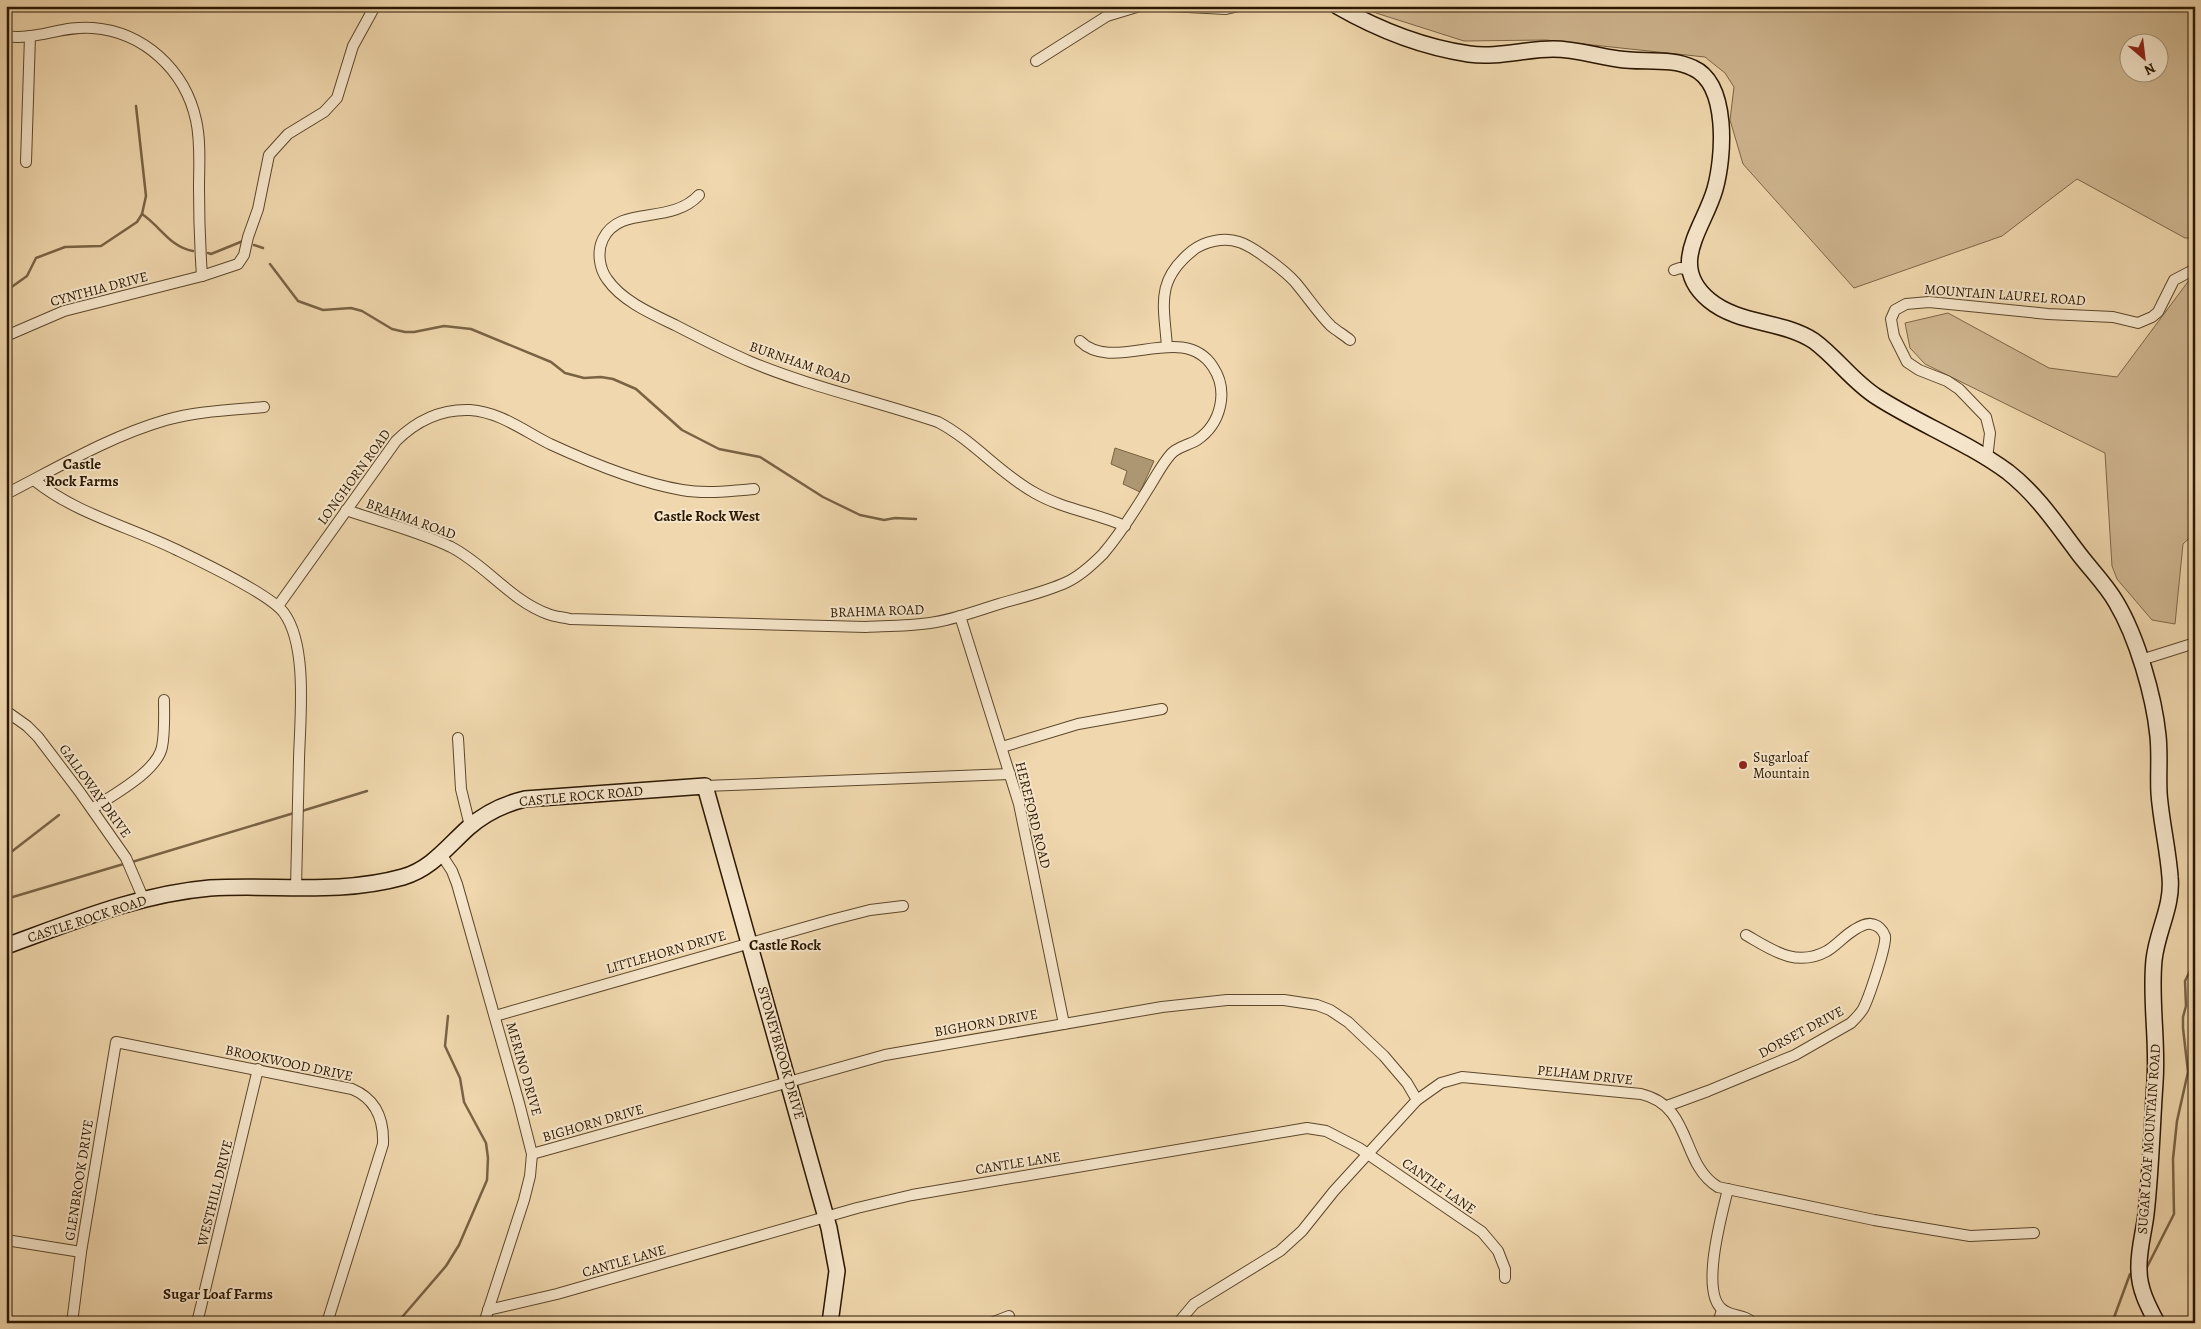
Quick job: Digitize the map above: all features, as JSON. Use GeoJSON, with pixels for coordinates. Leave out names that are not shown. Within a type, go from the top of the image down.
{"type":"FeatureCollection","features":[{"type":"Feature","properties":{"kind":"street","name":"CYNTHIA DRIVE"},"geometry":{"type":"LineString","coordinates":[[6,336],[64,312],[202,276],[235,266],[242,260],[258,209],[269,155],[280,141],[324,112],[337,98],[353,46],[375,6]]}},
{"type":"Feature","properties":{"kind":"street"},"geometry":{"type":"LineString","coordinates":[[1036,61],[1106,16],[1140,6]]}},
{"type":"Feature","properties":{"kind":"street"},"geometry":{"type":"LineString","coordinates":[[1168,6],[1226,8],[1239,6]]}},
{"type":"Feature","properties":{"kind":"street"},"geometry":{"type":"LineString","coordinates":[[1337,6],[1365,22],[1390,32],[1469,54],[1484,55],[1562,49],[1582,51],[1615,59],[1685,65],[1702,73],[1718,98],[1720,160],[1714,193],[1691,246],[1690,270],[1680,268],[1674,270]]}},
{"type":"Feature","properties":{"kind":"street"},"geometry":{"type":"LineString","coordinates":[[6,36],[21,38],[75,28],[110,30],[134,39],[154,51],[175,73],[191,103],[199,137],[199,225],[202,276]]}},
{"type":"Feature","properties":{"kind":"street"},"geometry":{"type":"LineString","coordinates":[[26,162],[30,36]]}},
{"type":"Feature","properties":{"kind":"street","name":"BURNHAM ROAD"},"geometry":{"type":"LineString","coordinates":[[698,195],[677,211],[623,221],[608,231],[600,246],[600,264],[603,274],[614,288],[652,314],[751,362],[938,422],[961,435],[1016,481],[1034,493],[1074,510],[1107,518],[1125,526]]}},
{"type":"Feature","properties":{"kind":"street"},"geometry":{"type":"LineString","coordinates":[[1167,347],[1163,295],[1169,274],[1182,259],[1197,247],[1221,240],[1240,242],[1265,258],[1293,280],[1332,327],[1350,340]]}},
{"type":"Feature","properties":{"kind":"street","name":"MOUNTAIN LAUREL ROAD"},"geometry":{"type":"LineString","coordinates":[[1987,458],[1990,432],[1986,417],[1958,389],[1947,381],[1919,370],[1907,362],[1894,336],[1891,319],[1895,310],[1906,304],[1929,302],[2048,314],[2113,317],[2138,323],[2158,312],[2174,280],[2195,269]]}},
{"type":"Feature","properties":{"kind":"street","name":"SUGAR LOAF MOUNTAIN ROAD"},"geometry":{"type":"LineString","coordinates":[[1690,270],[1700,291],[1717,306],[1742,317],[1791,330],[1804,336],[1817,344],[1852,378],[1874,396],[1936,428],[1987,458],[2022,484],[2038,500],[2110,592],[2131,633],[2141,660],[2158,734],[2159,792],[2171,884],[2168,910],[2156,946],[2154,963],[2157,1055],[2147,1201],[2139,1264],[2140,1282],[2144,1296],[2157,1323]]}},
{"type":"Feature","properties":{"kind":"street","name":"BRAHMA ROAD"},"geometry":{"type":"LineString","coordinates":[[346,510],[450,547],[467,556],[529,604],[548,615],[570,619],[866,627],[910,626],[960,616],[1068,581],[1098,559],[1125,526],[1169,455],[1207,432],[1217,416],[1220,406],[1220,384],[1217,374],[1208,359],[1191,349],[1167,347],[1119,352],[1098,351],[1080,341]]}},
{"type":"Feature","properties":{"kind":"street"},"geometry":{"type":"LineString","coordinates":[[6,494],[146,426],[168,419],[264,407]]}},
{"type":"Feature","properties":{"kind":"street","name":"LONGHORN ROAD"},"geometry":{"type":"LineString","coordinates":[[278,606],[396,441],[404,433],[427,418],[456,410],[470,410],[495,415],[577,455],[668,487],[709,492],[754,489]]}},
{"type":"Feature","properties":{"kind":"street"},"geometry":{"type":"LineString","coordinates":[[34,480],[60,499],[177,550],[270,600],[278,606],[290,623],[300,679],[296,888]]}},
{"type":"Feature","properties":{"kind":"street","name":"HEREFORD ROAD"},"geometry":{"type":"LineString","coordinates":[[960,616],[1002,747],[1027,840],[1064,1024]]}},
{"type":"Feature","properties":{"kind":"street"},"geometry":{"type":"LineString","coordinates":[[2141,660],[2195,643]]}},
{"type":"Feature","properties":{"kind":"street"},"geometry":{"type":"LineString","coordinates":[[92,809],[153,765],[162,745],[164,700]]}},
{"type":"Feature","properties":{"kind":"street"},"geometry":{"type":"LineString","coordinates":[[1002,747],[1078,724],[1162,709]]}},
{"type":"Feature","properties":{"kind":"street","name":"GALLOWAY DRIVE"},"geometry":{"type":"LineString","coordinates":[[6,711],[27,726],[38,738],[92,809],[126,858],[144,900]]}},
{"type":"Feature","properties":{"kind":"street"},"geometry":{"type":"LineString","coordinates":[[458,738],[461,789],[470,826]]}},
{"type":"Feature","properties":{"kind":"street","name":"CASTLE ROCK ROAD"},"geometry":{"type":"LineString","coordinates":[[6,946],[64,924],[144,900],[210,888],[333,888],[400,878],[422,870],[470,826],[498,808],[525,799],[705,786],[1010,774]]}},
{"type":"Feature","properties":{"kind":"street","name":"STONEYBROOK DRIVE"},"geometry":{"type":"LineString","coordinates":[[705,786],[789,1081],[836,1259],[837,1271],[830,1323]]}},
{"type":"Feature","properties":{"kind":"street","name":"MERINO DRIVE"},"geometry":{"type":"LineString","coordinates":[[441,854],[457,884],[532,1154],[526,1192],[484,1323]]}},
{"type":"Feature","properties":{"kind":"street","name":"LITTLEHORN DRIVE"},"geometry":{"type":"LineString","coordinates":[[494,1016],[870,910],[903,906]]}},
{"type":"Feature","properties":{"kind":"street","name":"DORSET DRIVE"},"geometry":{"type":"LineString","coordinates":[[1667,1106],[1795,1055],[1851,1023],[1866,1003],[1882,957],[1885,940],[1882,930],[1877,926],[1867,924],[1851,932],[1826,951],[1816,956],[1797,959],[1776,953],[1746,935]]}},
{"type":"Feature","properties":{"kind":"street","name":"BIGHORN DRIVE"},"geometry":{"type":"LineString","coordinates":[[532,1154],[885,1055],[1162,1007],[1227,1000],[1284,1000],[1316,1005],[1342,1017],[1394,1066],[1417,1100]]}},
{"type":"Feature","properties":{"kind":"street","name":"BROOKWOOD DRIVE"},"geometry":{"type":"LineString","coordinates":[[116,1042],[352,1089],[367,1097],[374,1104],[382,1122],[383,1144],[327,1323]]}},
{"type":"Feature","properties":{"kind":"street","name":"GLENBROOK DRIVE"},"geometry":{"type":"LineString","coordinates":[[72,1323],[81,1252],[116,1042]]}},
{"type":"Feature","properties":{"kind":"street","name":"WESTHILL DRIVE"},"geometry":{"type":"LineString","coordinates":[[197,1323],[258,1070]]}},
{"type":"Feature","properties":{"kind":"street","name":"PELHAM DRIVE"},"geometry":{"type":"LineString","coordinates":[[1178,1323],[1194,1304],[1280,1251],[1293,1240],[1367,1154],[1417,1100],[1441,1083],[1462,1077],[1641,1094],[1656,1099],[1667,1106],[1677,1118],[1705,1176],[1718,1186],[1728,1189],[1874,1220],[1970,1236],[2034,1233]]}},
{"type":"Feature","properties":{"kind":"street","name":"CANTLE LANE"},"geometry":{"type":"LineString","coordinates":[[488,1310],[557,1294],[826,1217],[912,1195],[1307,1128],[1326,1130],[1336,1135],[1482,1232],[1498,1251],[1506,1268],[1505,1278]]}},
{"type":"Feature","properties":{"kind":"street"},"geometry":{"type":"LineString","coordinates":[[1728,1189],[1712,1269],[1715,1299],[1722,1310],[1747,1318],[1753,1323]]}},
{"type":"Feature","properties":{"kind":"street"},"geometry":{"type":"LineString","coordinates":[[6,1240],[81,1252]]}},
{"type":"Feature","properties":{"kind":"street"},"geometry":{"type":"LineString","coordinates":[[1718,1323],[1722,1310]]}},
{"type":"Feature","properties":{"kind":"street"},"geometry":{"type":"LineString","coordinates":[[992,1323],[1009,1316]]}},
{"type":"Feature","properties":{"kind":"shaded area"},"geometry":{"type":"Polygon","coordinates":[[[1354,6],[2195,6],[2195,238],[2185,238],[2077,179],[2002,236],[1854,288],[1743,164],[1730,120],[1734,87],[1725,73],[1705,57],[1546,40],[1464,41],[1354,6]]]}},
{"type":"Feature","properties":{"kind":"shaded area"},"geometry":{"type":"Polygon","coordinates":[[[2195,277],[2195,533],[2183,544],[2175,624],[2152,620],[2117,579],[2112,566],[2105,453],[1925,364],[1910,348],[1905,323],[1948,313],[2049,368],[2117,377],[2190,279],[2195,277]]]}},
{"type":"Feature","properties":{"kind":"shaded area"},"geometry":{"type":"Polygon","coordinates":[[[1115,448],[1154,461],[1140,492],[1123,484],[1127,471],[1111,464],[1115,448]]]}},
{"type":"Feature","properties":{"kind":"waterway"},"geometry":{"type":"LineString","coordinates":[[6,291],[27,276],[36,258],[65,247],[101,246],[137,222],[142,214],[146,196],[136,106]]}},
{"type":"Feature","properties":{"kind":"waterway"},"geometry":{"type":"LineString","coordinates":[[142,214],[172,241],[185,249],[193,251]]}},
{"type":"Feature","properties":{"kind":"waterway"},"geometry":{"type":"LineString","coordinates":[[208,253],[211,254],[243,241]]}},
{"type":"Feature","properties":{"kind":"waterway"},"geometry":{"type":"LineString","coordinates":[[254,245],[263,248]]}},
{"type":"Feature","properties":{"kind":"waterway"},"geometry":{"type":"LineString","coordinates":[[270,264],[298,301],[323,310],[351,308],[362,311],[392,329],[405,332],[444,326],[471,329],[551,362],[565,373],[584,378],[601,377],[613,379],[636,389],[682,430],[719,449],[760,457],[823,497],[860,515],[884,520],[895,518],[916,519]]}},
{"type":"Feature","properties":{"kind":"waterway"},"geometry":{"type":"LineString","coordinates":[[302,811],[367,791]]}},
{"type":"Feature","properties":{"kind":"waterway"},"geometry":{"type":"LineString","coordinates":[[132,862],[294,813]]}},
{"type":"Feature","properties":{"kind":"waterway"},"geometry":{"type":"LineString","coordinates":[[6,856],[59,815]]}},
{"type":"Feature","properties":{"kind":"waterway"},"geometry":{"type":"LineString","coordinates":[[6,899],[127,863]]}},
{"type":"Feature","properties":{"kind":"waterway"},"geometry":{"type":"LineString","coordinates":[[2146,1269],[2174,1214],[2173,1159],[2177,1121],[2188,1072],[2183,1028],[2186,1006],[2185,981],[2195,961]]}},
{"type":"Feature","properties":{"kind":"waterway"},"geometry":{"type":"LineString","coordinates":[[397,1323],[446,1266],[459,1245],[487,1180],[488,1158],[486,1143],[464,1102],[460,1078],[445,1046],[448,1016]]}},
{"type":"Feature","properties":{"kind":"waterway"},"geometry":{"type":"LineString","coordinates":[[2112,1323],[2132,1273]]}},
{"type":"Feature","properties":{"kind":"place","name":"Sugarloaf Mountain"},"geometry":{"type":"Point","coordinates":[1743,765]}},
{"type":"Feature","properties":{"kind":"district","name":"Castle Rock Farms"},"geometry":{"type":"Point","coordinates":[82,472]}},
{"type":"Feature","properties":{"kind":"district","name":"Castle Rock West"},"geometry":{"type":"Point","coordinates":[707,516]}},
{"type":"Feature","properties":{"kind":"district","name":"Castle Rock"},"geometry":{"type":"Point","coordinates":[785,945]}},
{"type":"Feature","properties":{"kind":"district","name":"Sugar Loaf Farms"},"geometry":{"type":"Point","coordinates":[218,1294]}}]}
